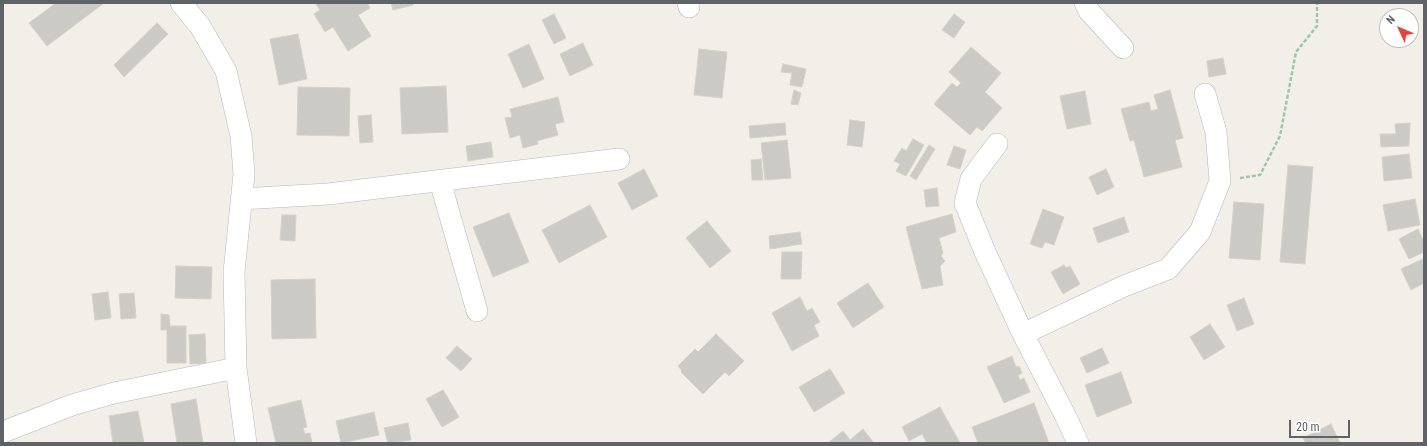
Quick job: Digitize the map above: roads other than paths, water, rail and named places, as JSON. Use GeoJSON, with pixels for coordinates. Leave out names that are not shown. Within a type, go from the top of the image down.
{"type":"FeatureCollection","features":[{"type":"Feature","properties":{"kind":"street"},"geometry":{"type":"LineString","coordinates":[[181,3],[200,26],[226,71],[241,136],[244,174],[234,272],[236,368],[246,443]]}},
{"type":"Feature","properties":{"kind":"street"},"geometry":{"type":"LineString","coordinates":[[1085,3],[1088,11],[1123,48]]}},
{"type":"Feature","properties":{"kind":"street"},"geometry":{"type":"LineString","coordinates":[[1023,334],[1124,286],[1168,269],[1200,232],[1220,181],[1216,132],[1205,94]]}},
{"type":"Feature","properties":{"kind":"street"},"geometry":{"type":"LineString","coordinates":[[997,144],[971,179],[966,203],[985,252],[1023,334],[1078,443]]}},
{"type":"Feature","properties":{"kind":"street"},"geometry":{"type":"LineString","coordinates":[[241,199],[328,194],[619,159]]}},
{"type":"Feature","properties":{"kind":"street"},"geometry":{"type":"LineString","coordinates":[[440,181],[477,311]]}},
{"type":"Feature","properties":{"kind":"street"},"geometry":{"type":"LineString","coordinates":[[3,432],[72,405],[114,393],[236,368]]}}]}
